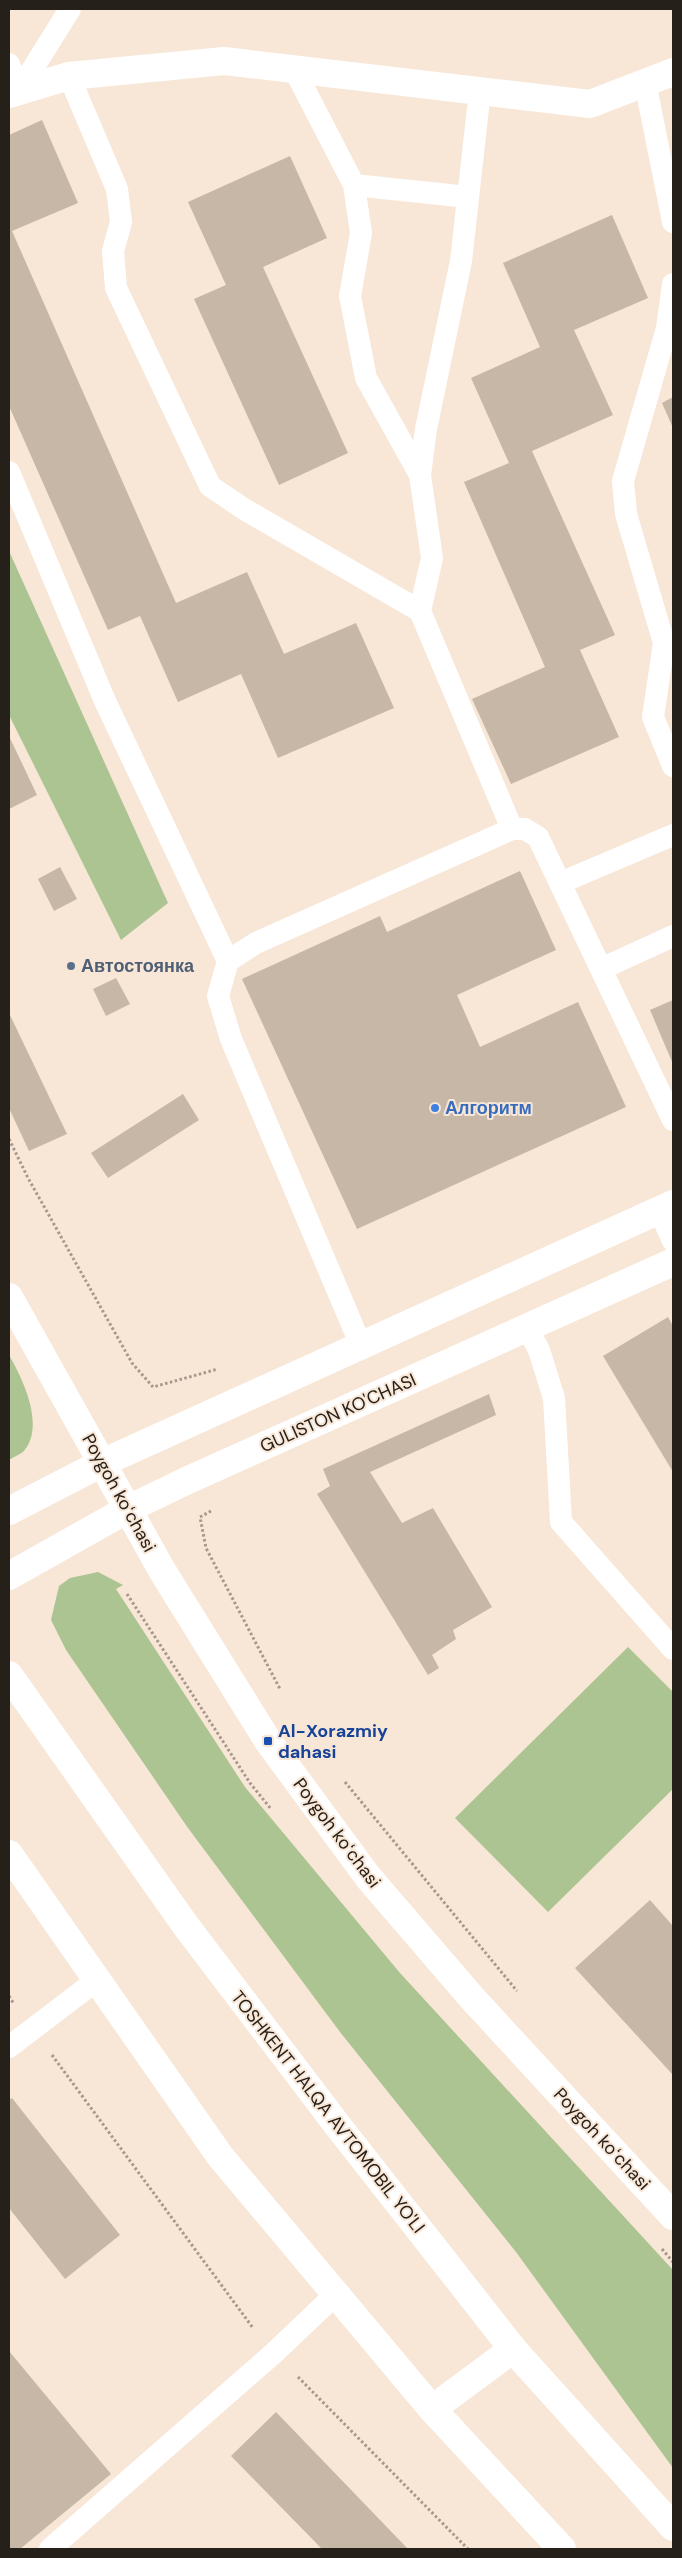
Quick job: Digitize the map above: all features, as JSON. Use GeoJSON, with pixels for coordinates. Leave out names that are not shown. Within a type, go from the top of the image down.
{"type":"FeatureCollection","features":[{"type":"Feature","properties":{"kind":"main road"},"geometry":{"type":"LineString","coordinates":[[14,92],[68,76],[224,61],[590,104],[673,72]]}},
{"type":"Feature","properties":{"kind":"main road"},"geometry":{"type":"LineString","coordinates":[[9,1511],[102,1463],[362,1348],[666,1208]]}},
{"type":"Feature","properties":{"kind":"main road","name":"GULISTON KO'CHASI"},"geometry":{"type":"LineString","coordinates":[[9,1576],[128,1509],[673,1262]]}},
{"type":"Feature","properties":{"kind":"main road","name":"Poygoh koʻchasi"},"geometry":{"type":"LineString","coordinates":[[9,1297],[163,1572],[268,1742],[368,1877],[472,1998],[673,2216]]}},
{"type":"Feature","properties":{"kind":"main road","name":"TOSHKENT HALQA AVTOMOBIL YO'LI"},"geometry":{"type":"LineString","coordinates":[[9,1676],[186,1926],[338,2126],[513,2349],[673,2527]]}},
{"type":"Feature","properties":{"kind":"main road"},"geometry":{"type":"LineString","coordinates":[[9,1854],[220,2156],[432,2409],[562,2549]]}},
{"type":"Feature","properties":{"kind":"main road"},"geometry":{"type":"LineString","coordinates":[[432,2409],[513,2349]]}},
{"type":"Feature","properties":{"kind":"lane"},"geometry":{"type":"LineString","coordinates":[[14,92],[70,9]]}},
{"type":"Feature","properties":{"kind":"lane"},"geometry":{"type":"LineString","coordinates":[[9,64],[14,92]]}},
{"type":"Feature","properties":{"kind":"lane"},"geometry":{"type":"LineString","coordinates":[[294,69],[354,185],[361,233],[350,296],[366,378],[420,476],[430,528],[432,558],[420,611],[512,829]]}},
{"type":"Feature","properties":{"kind":"lane"},"geometry":{"type":"LineString","coordinates":[[68,76],[117,189],[121,222],[113,251],[116,288],[210,486],[244,509],[420,611]]}},
{"type":"Feature","properties":{"kind":"lane"},"geometry":{"type":"LineString","coordinates":[[645,82],[673,222]]}},
{"type":"Feature","properties":{"kind":"lane"},"geometry":{"type":"LineString","coordinates":[[420,476],[426,429],[461,261],[480,90]]}},
{"type":"Feature","properties":{"kind":"lane"},"geometry":{"type":"LineString","coordinates":[[354,185],[468,197]]}},
{"type":"Feature","properties":{"kind":"lane"},"geometry":{"type":"LineString","coordinates":[[673,284],[666,328],[623,481],[626,514],[664,643],[653,717],[673,766]]}},
{"type":"Feature","properties":{"kind":"lane"},"geometry":{"type":"LineString","coordinates":[[9,472],[105,701],[228,961],[218,996],[231,1039],[362,1348]]}},
{"type":"Feature","properties":{"kind":"lane"},"geometry":{"type":"LineString","coordinates":[[228,961],[256,943],[512,829],[525,829],[538,837],[673,1120]]}},
{"type":"Feature","properties":{"kind":"lane"},"geometry":{"type":"LineString","coordinates":[[560,883],[673,835]]}},
{"type":"Feature","properties":{"kind":"lane"},"geometry":{"type":"LineString","coordinates":[[601,969],[673,936]]}},
{"type":"Feature","properties":{"kind":"lane"},"geometry":{"type":"LineString","coordinates":[[666,1208],[673,1241]]}},
{"type":"Feature","properties":{"kind":"lane"},"geometry":{"type":"LineString","coordinates":[[527,1328],[539,1350],[554,1398],[561,1522],[673,1649]]}},
{"type":"Feature","properties":{"kind":"lane"},"geometry":{"type":"LineString","coordinates":[[9,2047],[97,1980]]}},
{"type":"Feature","properties":{"kind":"lane"},"geometry":{"type":"LineString","coordinates":[[50,2549],[274,2353],[336,2294]]}},
{"type":"Feature","properties":{"kind":"path"},"geometry":{"type":"LineString","coordinates":[[9,1139],[28,1178],[132,1363],[153,1387]]}},
{"type":"Feature","properties":{"kind":"path"},"geometry":{"type":"LineString","coordinates":[[200,1517],[206,1548],[282,1692]]}},
{"type":"Feature","properties":{"kind":"path"},"geometry":{"type":"LineString","coordinates":[[342,1778],[518,1993]]}},
{"type":"Feature","properties":{"kind":"path"},"geometry":{"type":"LineString","coordinates":[[9,1996],[274,2353],[468,2549]]}},
{"type":"Feature","properties":{"kind":"green space"},"geometry":{"type":"Polygon","coordinates":[[[9,551],[168,903],[121,940],[9,715],[9,551]]]}},
{"type":"Feature","properties":{"kind":"green space"},"geometry":{"type":"Polygon","coordinates":[[[9,1355],[26,1390],[30,1403],[32,1430],[30,1442],[23,1452],[9,1460],[9,1355]]]}},
{"type":"Feature","properties":{"kind":"green space"},"geometry":{"type":"Polygon","coordinates":[[[98,1572],[123,1585],[116,1589],[245,1787],[400,1973],[673,2270],[673,2468],[516,2252],[340,2032],[188,1828],[66,1650],[51,1620],[59,1586],[70,1578],[98,1572]]]}},
{"type":"Feature","properties":{"kind":"green space"},"geometry":{"type":"Polygon","coordinates":[[[628,1647],[673,1692],[673,1789],[548,1912],[455,1818],[628,1647]]]}},
{"type":"Feature","properties":{"kind":"building"},"geometry":{"type":"Polygon","coordinates":[[[42,120],[78,203],[12,231],[176,603],[247,572],[284,654],[356,623],[394,708],[278,758],[241,674],[178,702],[140,616],[108,630],[9,406],[9,135],[42,120]]]}},
{"type":"Feature","properties":{"kind":"building"},"geometry":{"type":"Polygon","coordinates":[[[290,156],[327,238],[263,267],[348,453],[279,485],[194,299],[226,285],[188,202],[290,156]]]}},
{"type":"Feature","properties":{"kind":"building"},"geometry":{"type":"Polygon","coordinates":[[[612,215],[648,298],[574,330],[613,415],[532,451],[615,635],[580,650],[619,737],[511,784],[472,699],[545,667],[464,482],[509,463],[471,378],[540,347],[503,263],[612,215]]]}},
{"type":"Feature","properties":{"kind":"building"},"geometry":{"type":"Polygon","coordinates":[[[673,397],[673,428],[662,403],[673,397]]]}},
{"type":"Feature","properties":{"kind":"building"},"geometry":{"type":"Polygon","coordinates":[[[9,736],[37,795],[9,809],[9,736]]]}},
{"type":"Feature","properties":{"kind":"building"},"geometry":{"type":"Polygon","coordinates":[[[60,867],[77,899],[54,911],[38,879],[60,867]]]}},
{"type":"Feature","properties":{"kind":"building"},"geometry":{"type":"Polygon","coordinates":[[[520,871],[556,950],[457,995],[480,1047],[578,1002],[626,1107],[357,1229],[242,979],[380,916],[387,932],[520,871]]]}},
{"type":"Feature","properties":{"kind":"building"},"geometry":{"type":"Polygon","coordinates":[[[116,978],[130,1004],[106,1016],[93,989],[116,978]]]}},
{"type":"Feature","properties":{"kind":"building"},"geometry":{"type":"Polygon","coordinates":[[[673,1000],[673,1064],[650,1010],[673,1000]]]}},
{"type":"Feature","properties":{"kind":"building"},"geometry":{"type":"Polygon","coordinates":[[[9,1013],[67,1134],[29,1151],[9,1108],[9,1013]]]}},
{"type":"Feature","properties":{"kind":"building"},"geometry":{"type":"Polygon","coordinates":[[[183,1094],[199,1120],[108,1178],[91,1153],[183,1094]]]}},
{"type":"Feature","properties":{"kind":"building"},"geometry":{"type":"Polygon","coordinates":[[[668,1317],[673,1326],[673,1472],[603,1356],[668,1317]]]}},
{"type":"Feature","properties":{"kind":"building"},"geometry":{"type":"Polygon","coordinates":[[[489,1394],[496,1415],[370,1472],[402,1523],[433,1508],[492,1607],[453,1630],[456,1639],[432,1655],[439,1668],[428,1675],[317,1494],[330,1486],[323,1469],[489,1394]]]}},
{"type":"Feature","properties":{"kind":"building"},"geometry":{"type":"Polygon","coordinates":[[[650,1900],[673,1926],[673,2075],[575,1968],[650,1900]]]}},
{"type":"Feature","properties":{"kind":"building"},"geometry":{"type":"Polygon","coordinates":[[[12,2098],[120,2235],[65,2279],[9,2208],[9,2100],[12,2098]]]}},
{"type":"Feature","properties":{"kind":"building"},"geometry":{"type":"Polygon","coordinates":[[[9,2351],[111,2474],[20,2549],[9,2549],[9,2351]]]}},
{"type":"Feature","properties":{"kind":"building"},"geometry":{"type":"Polygon","coordinates":[[[276,2412],[408,2549],[322,2549],[231,2456],[276,2412]]]}},
{"type":"Feature","properties":{"kind":"place","name":"Автостоянка"},"geometry":{"type":"Point","coordinates":[71,966]}},
{"type":"Feature","properties":{"kind":"place","name":"Алгоритм"},"geometry":{"type":"Point","coordinates":[435,1108]}},
{"type":"Feature","properties":{"kind":"place","name":"Al-Xorazmiy dahasi"},"geometry":{"type":"Point","coordinates":[268,1741]}}]}
